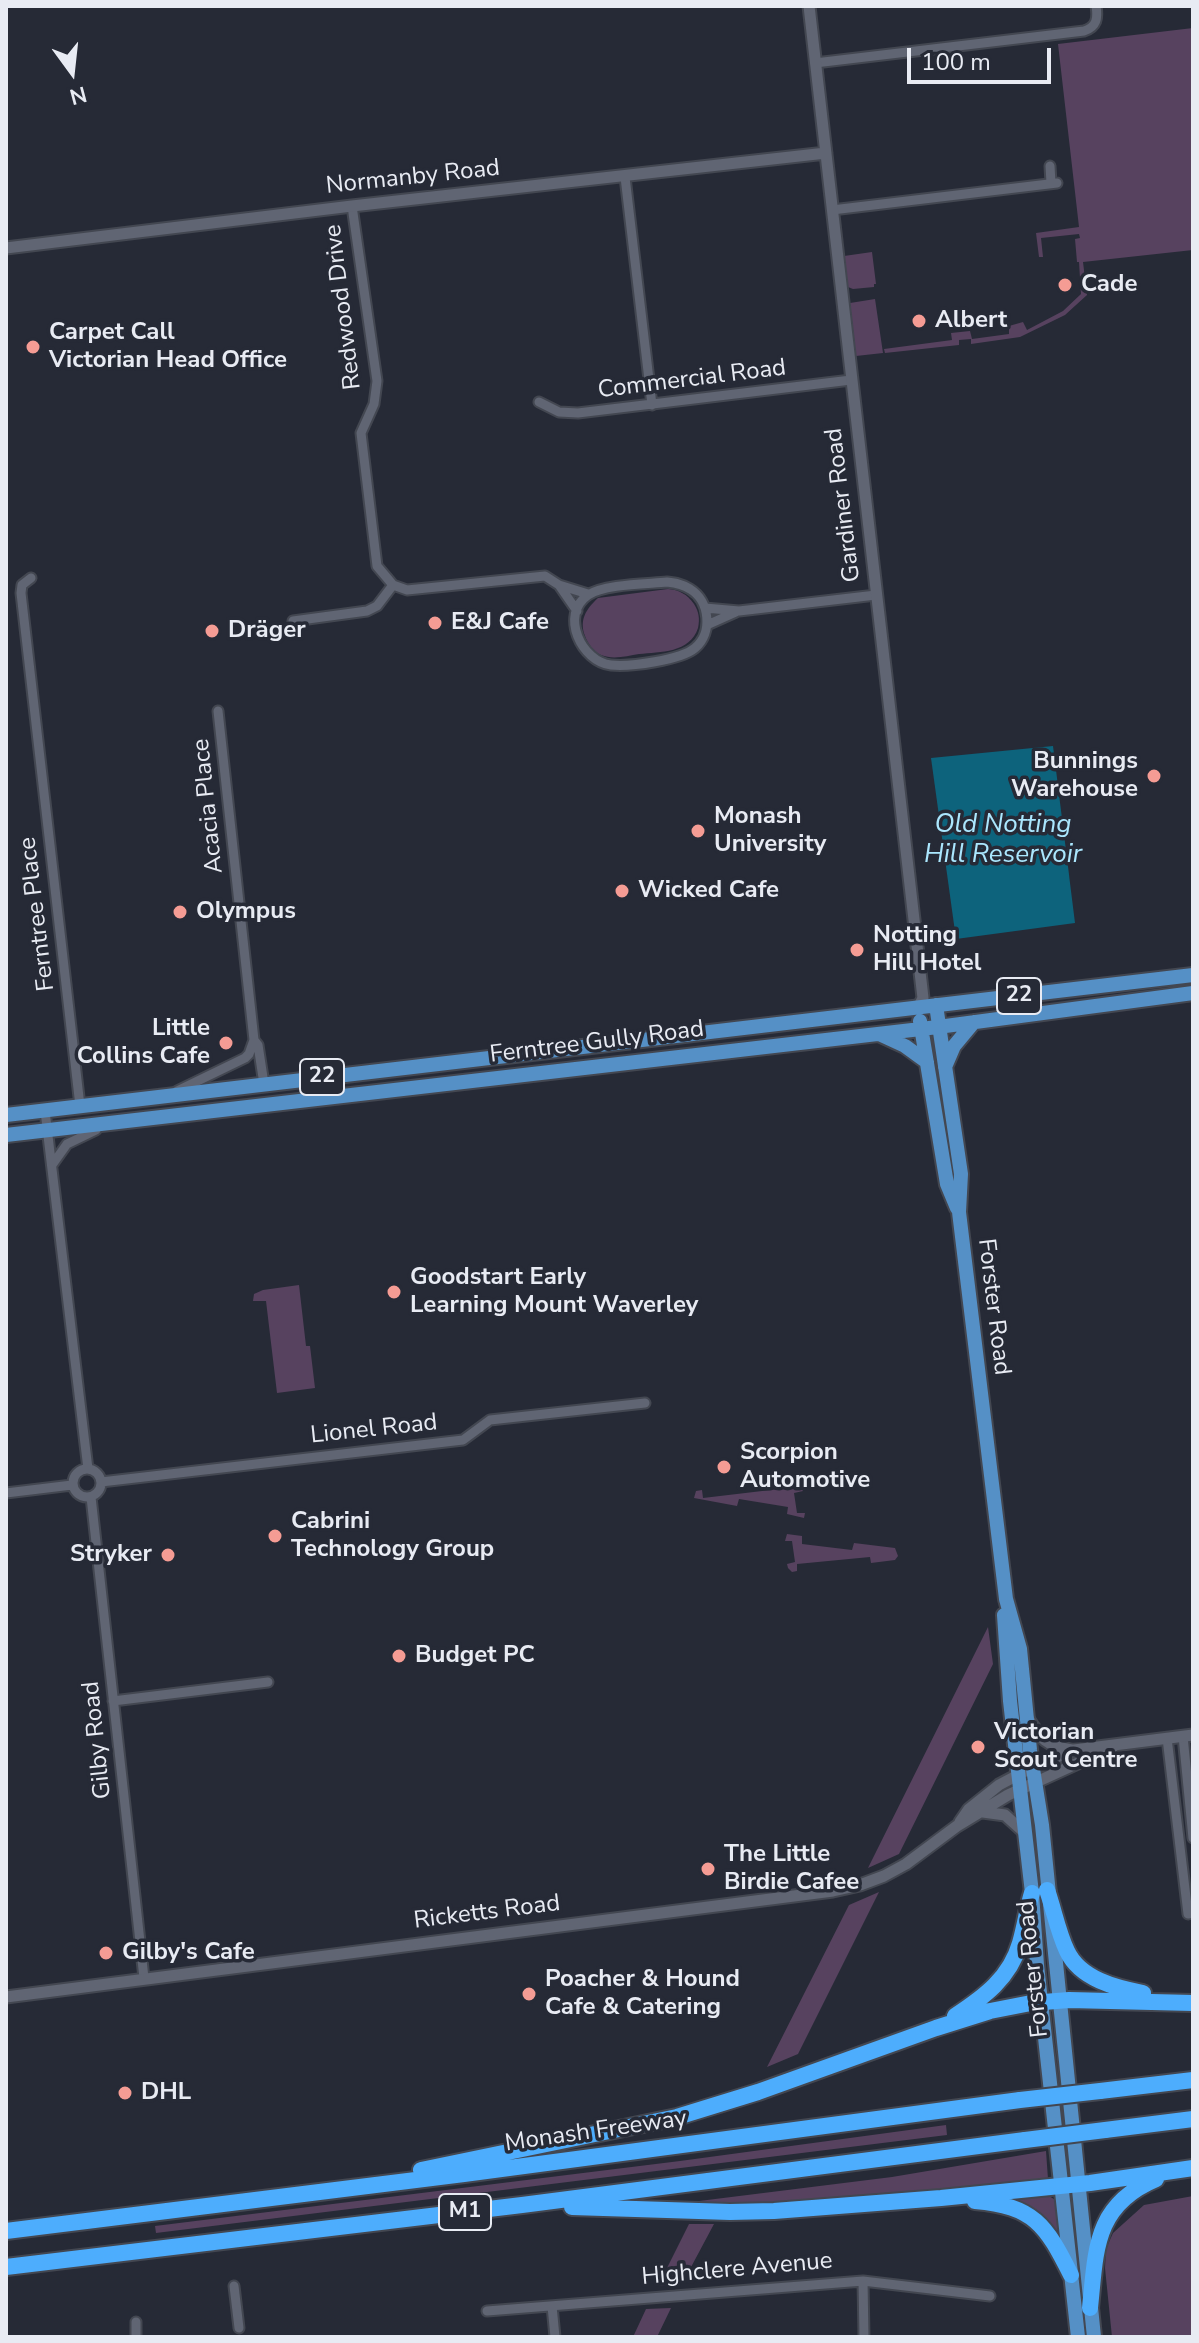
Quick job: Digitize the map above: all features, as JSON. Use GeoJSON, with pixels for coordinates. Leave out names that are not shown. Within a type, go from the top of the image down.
{"type":"FeatureCollection","features":[{"type":"Feature","properties":{"kind":"highway"},"geometry":{"type":"LineString","coordinates":[[1040,1892],[1068,1954],[1089,1974],[1104,1983],[1130,1991],[1193,2003]]}},
{"type":"Feature","properties":{"kind":"highway"},"geometry":{"type":"LineString","coordinates":[[936,2028],[990,1992],[1010,1968],[1040,1892]]}},
{"type":"Feature","properties":{"kind":"highway"},"geometry":{"type":"LineString","coordinates":[[337,2189],[495,2153],[677,2117],[786,2083],[990,2011],[1060,2000],[1193,2003]]}},
{"type":"Feature","properties":{"kind":"highway","name":"Monash Freeway"},"geometry":{"type":"LineString","coordinates":[[6,2228],[142,2214],[1193,2080]]}},
{"type":"Feature","properties":{"kind":"highway","name":"M1"},"geometry":{"type":"LineString","coordinates":[[6,2267],[1193,2119]]}},
{"type":"Feature","properties":{"kind":"highway"},"geometry":{"type":"LineString","coordinates":[[522,2205],[730,2212],[941,2198],[1193,2168]]}},
{"type":"Feature","properties":{"kind":"highway"},"geometry":{"type":"LineString","coordinates":[[1090,2308],[1096,2249],[1106,2219],[1134,2190],[1172,2172]]}},
{"type":"Feature","properties":{"kind":"highway"},"geometry":{"type":"LineString","coordinates":[[941,2198],[989,2202],[1026,2213],[1053,2239],[1071,2275]]}},
{"type":"Feature","properties":{"kind":"highway"},"geometry":{"type":"LineString","coordinates":[[6,2276],[132,2251]]}},
{"type":"Feature","properties":{"kind":"main road","name":"Ferntree Gully Road"},"geometry":{"type":"LineString","coordinates":[[6,1115],[926,1004],[1193,975]]}},
{"type":"Feature","properties":{"kind":"main road"},"geometry":{"type":"LineString","coordinates":[[1102,986],[1105,1004]]}},
{"type":"Feature","properties":{"kind":"main road","name":"Ferntree Gully Road"},"geometry":{"type":"LineString","coordinates":[[6,1135],[938,1027],[1193,993]]}},
{"type":"Feature","properties":{"kind":"main road","name":"Forster Road"},"geometry":{"type":"LineString","coordinates":[[926,1004],[938,1027],[961,1174],[959,1212],[1006,1599],[1020,1649],[1034,1774],[1041,2002],[1078,2337]]}},
{"type":"Feature","properties":{"kind":"main road","name":"Forster Road"},"geometry":{"type":"LineString","coordinates":[[926,1004],[920,1029],[947,1184],[959,1212]]}},
{"type":"Feature","properties":{"kind":"main road"},"geometry":{"type":"LineString","coordinates":[[945,1067],[954,1046],[974,1022]]}},
{"type":"Feature","properties":{"kind":"main road"},"geometry":{"type":"LineString","coordinates":[[875,1033],[905,1046],[927,1062]]}},
{"type":"Feature","properties":{"kind":"main road"},"geometry":{"type":"LineString","coordinates":[[568,1048],[572,1068]]}},
{"type":"Feature","properties":{"kind":"main road","name":"Forster Road"},"geometry":{"type":"LineString","coordinates":[[1006,1599],[1004,1615],[1025,1833],[1040,1892],[1060,2000],[1094,2337]]}},
{"type":"Feature","properties":{"kind":"street","name":"Gardiner Road"},"geometry":{"type":"LineString","coordinates":[[809,6],[926,1004]]}},
{"type":"Feature","properties":{"kind":"street"},"geometry":{"type":"LineString","coordinates":[[815,63],[1087,30],[1096,22],[1096,6]]}},
{"type":"Feature","properties":{"kind":"street","name":"Normanby Road"},"geometry":{"type":"LineString","coordinates":[[6,248],[826,153]]}},
{"type":"Feature","properties":{"kind":"street"},"geometry":{"type":"LineString","coordinates":[[832,210],[1054,183],[1050,166]]}},
{"type":"Feature","properties":{"kind":"street"},"geometry":{"type":"LineString","coordinates":[[625,177],[652,405]]}},
{"type":"Feature","properties":{"kind":"street","name":"Redwood Drive"},"geometry":{"type":"LineString","coordinates":[[352,206],[377,381],[374,404],[361,433],[377,566],[393,585]]}},
{"type":"Feature","properties":{"kind":"street","name":"Commercial Road"},"geometry":{"type":"LineString","coordinates":[[539,402],[550,409],[570,414],[851,380]]}},
{"type":"Feature","properties":{"kind":"street"},"geometry":{"type":"LineString","coordinates":[[293,621],[367,611],[377,606],[393,585],[407,590],[534,575],[545,576],[559,585],[588,594]]}},
{"type":"Feature","properties":{"kind":"street","name":"Ferntree Place"},"geometry":{"type":"LineString","coordinates":[[31,578],[22,585],[21,593],[80,1106]]}},
{"type":"Feature","properties":{"kind":"street"},"geometry":{"type":"LineString","coordinates":[[667,582],[682,585],[693,590],[701,599],[707,625],[697,647],[674,659],[614,666],[601,663],[582,648],[575,623],[581,602],[588,594],[608,588],[667,582]]}},
{"type":"Feature","properties":{"kind":"street"},"geometry":{"type":"LineString","coordinates":[[559,585],[577,611]]}},
{"type":"Feature","properties":{"kind":"street"},"geometry":{"type":"LineString","coordinates":[[705,608],[739,611],[876,595]]}},
{"type":"Feature","properties":{"kind":"street"},"geometry":{"type":"LineString","coordinates":[[707,625],[739,611]]}},
{"type":"Feature","properties":{"kind":"street","name":"Acacia Place"},"geometry":{"type":"LineString","coordinates":[[218,711],[254,1040],[258,1045],[264,1084]]}},
{"type":"Feature","properties":{"kind":"street"},"geometry":{"type":"LineString","coordinates":[[163,1096],[245,1058],[254,1040]]}},
{"type":"Feature","properties":{"kind":"street"},"geometry":{"type":"LineString","coordinates":[[45,1111],[88,1469]]}},
{"type":"Feature","properties":{"kind":"street"},"geometry":{"type":"LineString","coordinates":[[52,1165],[67,1144],[87,1133],[126,1121]]}},
{"type":"Feature","properties":{"kind":"street","name":"Lionel Road"},"geometry":{"type":"LineString","coordinates":[[101,1482],[463,1440],[490,1420],[645,1403]]}},
{"type":"Feature","properties":{"kind":"street"},"geometry":{"type":"LineString","coordinates":[[88,1469],[97,1473],[101,1482],[99,1491],[86,1498],[77,1494],[72,1485],[74,1475],[88,1469]]}},
{"type":"Feature","properties":{"kind":"street"},"geometry":{"type":"LineString","coordinates":[[6,1493],[72,1485]]}},
{"type":"Feature","properties":{"kind":"street","name":"Gilby Road"},"geometry":{"type":"LineString","coordinates":[[91,1497],[144,1978]]}},
{"type":"Feature","properties":{"kind":"street"},"geometry":{"type":"LineString","coordinates":[[113,1701],[268,1682]]}},
{"type":"Feature","properties":{"kind":"street"},"geometry":{"type":"LineString","coordinates":[[1027,1717],[1039,1737],[1048,1744],[1074,1750],[1188,1735],[1193,1838]]}},
{"type":"Feature","properties":{"kind":"street"},"geometry":{"type":"LineString","coordinates":[[1167,1738],[1188,1914],[1193,1913]]}},
{"type":"Feature","properties":{"kind":"street"},"geometry":{"type":"LineString","coordinates":[[1034,1774],[1113,1747]]}},
{"type":"Feature","properties":{"kind":"street"},"geometry":{"type":"LineString","coordinates":[[1020,1781],[1074,1750]]}},
{"type":"Feature","properties":{"kind":"street","name":"Ricketts Road"},"geometry":{"type":"LineString","coordinates":[[6,1997],[833,1891],[860,1885],[906,1864],[957,1826],[983,1812],[1020,1781]]}},
{"type":"Feature","properties":{"kind":"street","name":"Ricketts Road"},"geometry":{"type":"LineString","coordinates":[[957,1826],[969,1809],[986,1794],[1020,1781]]}},
{"type":"Feature","properties":{"kind":"street"},"geometry":{"type":"LineString","coordinates":[[983,1812],[1005,1815],[1025,1833]]}},
{"type":"Feature","properties":{"kind":"street"},"geometry":{"type":"LineString","coordinates":[[1179,1833],[1192,1832]]}},
{"type":"Feature","properties":{"kind":"street"},"geometry":{"type":"LineString","coordinates":[[863,2281],[864,2337]]}},
{"type":"Feature","properties":{"kind":"street","name":"Highclere Avenue"},"geometry":{"type":"LineString","coordinates":[[487,2311],[863,2281],[990,2296]]}},
{"type":"Feature","properties":{"kind":"street"},"geometry":{"type":"LineString","coordinates":[[234,2286],[239,2328]]}},
{"type":"Feature","properties":{"kind":"street"},"geometry":{"type":"LineString","coordinates":[[552,2306],[555,2337]]}},
{"type":"Feature","properties":{"kind":"street"},"geometry":{"type":"LineString","coordinates":[[136,2322],[136,2337]]}},
{"type":"Feature","properties":{"kind":"shaded area"},"geometry":{"type":"Polygon","coordinates":[[[1193,28],[1193,250],[1083,262],[1087,295],[1065,315],[1020,337],[971,344],[971,339],[959,340],[959,345],[885,353],[884,349],[952,340],[951,333],[970,331],[972,339],[1009,334],[1009,326],[1023,322],[1027,330],[1063,311],[1081,294],[1075,239],[1080,238],[1079,234],[1041,238],[1043,257],[1039,257],[1036,233],[1079,227],[1058,44],[1193,28]]]}},
{"type":"Feature","properties":{"kind":"shaded area"},"geometry":{"type":"Polygon","coordinates":[[[872,252],[874,287],[848,287],[844,256],[872,252]]]}},
{"type":"Feature","properties":{"kind":"shaded area"},"geometry":{"type":"Polygon","coordinates":[[[875,299],[883,353],[856,356],[850,303],[875,299]]]}},
{"type":"Feature","properties":{"kind":"shaded area"},"geometry":{"type":"Polygon","coordinates":[[[668,589],[686,595],[697,610],[698,628],[681,647],[615,657],[596,652],[586,639],[583,620],[598,598],[668,589]]]}},
{"type":"Feature","properties":{"kind":"shaded area"},"geometry":{"type":"Polygon","coordinates":[[[299,1285],[306,1346],[310,1346],[315,1388],[277,1393],[266,1301],[253,1301],[254,1294],[299,1285]]]}},
{"type":"Feature","properties":{"kind":"shaded area"},"geometry":{"type":"Polygon","coordinates":[[[796,1480],[802,1483],[803,1491],[794,1493],[797,1513],[805,1513],[804,1518],[787,1514],[788,1507],[739,1499],[737,1506],[694,1498],[696,1491],[702,1490],[703,1498],[796,1487],[796,1480]]]}},
{"type":"Feature","properties":{"kind":"shaded area"},"geometry":{"type":"Polygon","coordinates":[[[787,1534],[802,1536],[802,1544],[852,1550],[854,1543],[895,1548],[898,1556],[895,1560],[871,1563],[870,1557],[797,1564],[797,1571],[792,1572],[787,1564],[795,1562],[792,1541],[785,1541],[787,1534]]]}},
{"type":"Feature","properties":{"kind":"shaded area"},"geometry":{"type":"Polygon","coordinates":[[[988,1627],[993,1664],[899,1854],[868,1868],[988,1627]]]}},
{"type":"Feature","properties":{"kind":"shaded area"},"geometry":{"type":"Polygon","coordinates":[[[879,1892],[798,2054],[767,2067],[849,1905],[879,1892]]]}},
{"type":"Feature","properties":{"kind":"shaded area"},"geometry":{"type":"Polygon","coordinates":[[[946,2125],[947,2135],[156,2233],[155,2226],[680,2161],[946,2125]]]}},
{"type":"Feature","properties":{"kind":"shaded area"},"geometry":{"type":"Polygon","coordinates":[[[1046,2151],[1048,2179],[975,2188],[748,2205],[683,2203],[892,2177],[1046,2151]]]}},
{"type":"Feature","properties":{"kind":"shaded area"},"geometry":{"type":"Polygon","coordinates":[[[1049,2196],[1057,2201],[1058,2230],[1055,2231],[1007,2198],[1049,2196]]]}},
{"type":"Feature","properties":{"kind":"shaded area"},"geometry":{"type":"Polygon","coordinates":[[[1193,2196],[1193,2337],[1112,2337],[1105,2268],[1106,2249],[1113,2233],[1144,2205],[1193,2196]]]}},
{"type":"Feature","properties":{"kind":"shaded area"},"geometry":{"type":"Polygon","coordinates":[[[689,2224],[714,2224],[682,2284],[658,2286],[689,2224]]]}},
{"type":"Feature","properties":{"kind":"shaded area"},"geometry":{"type":"Polygon","coordinates":[[[671,2308],[657,2337],[633,2337],[646,2309],[671,2308]]]}},
{"type":"Feature","properties":{"kind":"water","name":"Old Notting Hill Reservoir"},"geometry":{"type":"Polygon","coordinates":[[[1053,746],[1075,923],[956,939],[931,758],[1053,746]]]}},
{"type":"Feature","properties":{"kind":"place","name":"Cade"},"geometry":{"type":"Point","coordinates":[1065,285]}},
{"type":"Feature","properties":{"kind":"place","name":"Albert"},"geometry":{"type":"Point","coordinates":[919,321]}},
{"type":"Feature","properties":{"kind":"place","name":"Carpet Call Victorian Head Office"},"geometry":{"type":"Point","coordinates":[33,347]}},
{"type":"Feature","properties":{"kind":"place","name":"E&J Cafe"},"geometry":{"type":"Point","coordinates":[435,623]}},
{"type":"Feature","properties":{"kind":"place","name":"Dräger"},"geometry":{"type":"Point","coordinates":[212,631]}},
{"type":"Feature","properties":{"kind":"place","name":"Bunnings Warehouse"},"geometry":{"type":"Point","coordinates":[1154,776]}},
{"type":"Feature","properties":{"kind":"place","name":"Monash University"},"geometry":{"type":"Point","coordinates":[698,831]}},
{"type":"Feature","properties":{"kind":"place","name":"Wicked Cafe"},"geometry":{"type":"Point","coordinates":[622,891]}},
{"type":"Feature","properties":{"kind":"place","name":"Olympus"},"geometry":{"type":"Point","coordinates":[180,912]}},
{"type":"Feature","properties":{"kind":"place","name":"Notting Hill Hotel"},"geometry":{"type":"Point","coordinates":[857,950]}},
{"type":"Feature","properties":{"kind":"place","name":"Little Collins Cafe"},"geometry":{"type":"Point","coordinates":[226,1043]}},
{"type":"Feature","properties":{"kind":"place","name":"Goodstart Early Learning Mount Waverley"},"geometry":{"type":"Point","coordinates":[394,1292]}},
{"type":"Feature","properties":{"kind":"place","name":"Scorpion Automotive"},"geometry":{"type":"Point","coordinates":[724,1467]}},
{"type":"Feature","properties":{"kind":"place","name":"Cabrini Technology Group"},"geometry":{"type":"Point","coordinates":[275,1536]}},
{"type":"Feature","properties":{"kind":"place","name":"Stryker"},"geometry":{"type":"Point","coordinates":[168,1555]}},
{"type":"Feature","properties":{"kind":"place","name":"Budget PC"},"geometry":{"type":"Point","coordinates":[399,1656]}},
{"type":"Feature","properties":{"kind":"place","name":"Victorian Scout Centre"},"geometry":{"type":"Point","coordinates":[978,1747]}},
{"type":"Feature","properties":{"kind":"place","name":"The Little Birdie Cafee"},"geometry":{"type":"Point","coordinates":[708,1869]}},
{"type":"Feature","properties":{"kind":"place","name":"Gilby's Cafe"},"geometry":{"type":"Point","coordinates":[106,1953]}},
{"type":"Feature","properties":{"kind":"place","name":"Poacher & Hound Cafe & Catering"},"geometry":{"type":"Point","coordinates":[529,1994]}},
{"type":"Feature","properties":{"kind":"place","name":"DHL"},"geometry":{"type":"Point","coordinates":[125,2093]}}]}
